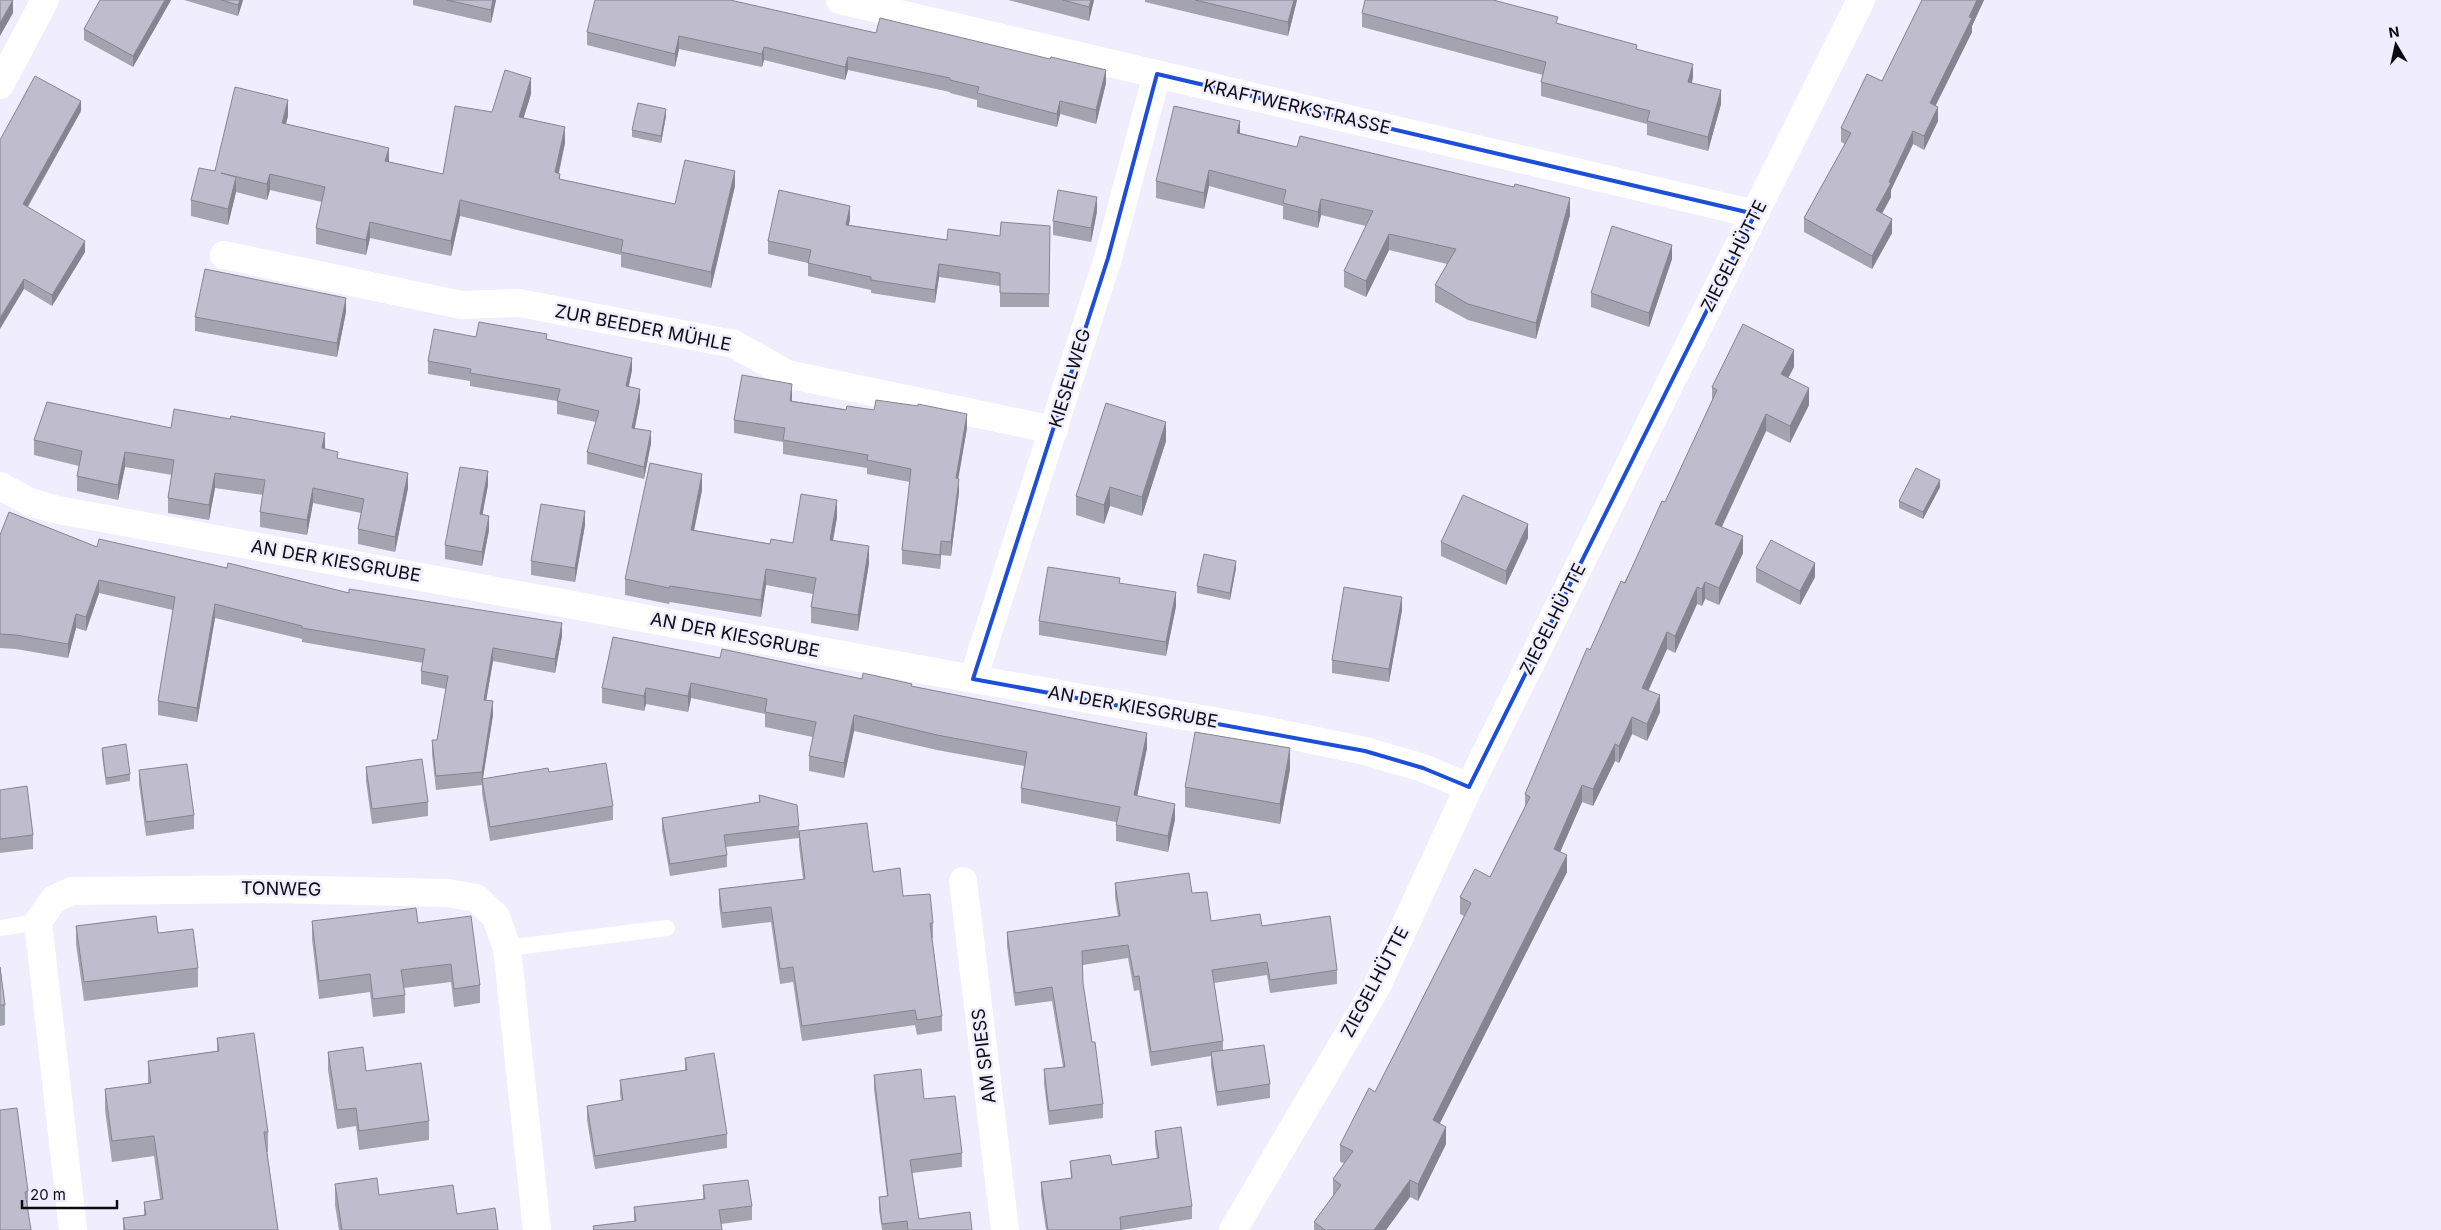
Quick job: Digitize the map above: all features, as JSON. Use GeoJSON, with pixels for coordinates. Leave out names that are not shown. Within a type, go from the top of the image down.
{"type":"FeatureCollection","features":[{"type":"Feature","properties":{"kind":"street"},"geometry":{"type":"LineString","coordinates":[[0,85],[45,0]]}},
{"type":"Feature","properties":{"kind":"street","name":"ZIEGELHÜTTE"},"geometry":{"type":"LineString","coordinates":[[1233,1230],[1377,986],[1469,787],[1861,0]]}},
{"type":"Feature","properties":{"kind":"street","name":"KRAFTWERKSTRASSE"},"geometry":{"type":"LineString","coordinates":[[849,1],[1755,214]]}},
{"type":"Feature","properties":{"kind":"street","name":"KIESELWEG"},"geometry":{"type":"LineString","coordinates":[[973,679],[1108,258],[1157,74]]}},
{"type":"Feature","properties":{"kind":"street","name":"ZUR BEEDER MÜHLE"},"geometry":{"type":"LineString","coordinates":[[224,255],[461,305],[519,303],[734,344],[787,374],[1054,430]]}},
{"type":"Feature","properties":{"kind":"street","name":"AN DER KIESGRUBE"},"geometry":{"type":"LineString","coordinates":[[0,486],[30,502],[53,509],[973,679],[1259,729],[1365,751],[1423,768],[1469,787]]}},
{"type":"Feature","properties":{"kind":"street","name":"AM SPIESS"},"geometry":{"type":"LineString","coordinates":[[963,881],[1005,1230]]}},
{"type":"Feature","properties":{"kind":"street","name":"TONWEG"},"geometry":{"type":"LineString","coordinates":[[38,922],[54,898],[72,891],[272,889],[448,893],[476,898],[496,917],[507,948],[537,1230]]}},
{"type":"Feature","properties":{"kind":"street"},"geometry":{"type":"LineString","coordinates":[[38,922],[73,1230]]}},
{"type":"Feature","properties":{"kind":"lane"},"geometry":{"type":"LineString","coordinates":[[0,928],[38,922]]}},
{"type":"Feature","properties":{"kind":"lane"},"geometry":{"type":"LineString","coordinates":[[507,948],[667,928]]}},
{"type":"Feature","properties":{"kind":"highlighted area"},"geometry":{"type":"Polygon","coordinates":[[[1157,74],[1755,214],[1469,787],[1423,768],[1365,751],[973,679],[1108,258],[1157,74]]]}},
{"type":"Feature","properties":{"kind":"building"},"geometry":{"type":"Polygon","coordinates":[[[0,0],[13,0],[0,23],[0,0]]]}},
{"type":"Feature","properties":{"kind":"building"},"geometry":{"type":"Polygon","coordinates":[[[100,0],[165,0],[133,56],[84,29],[100,0]]]}},
{"type":"Feature","properties":{"kind":"building"},"geometry":{"type":"Polygon","coordinates":[[[221,0],[240,0],[238,5],[221,0]]]}},
{"type":"Feature","properties":{"kind":"building"},"geometry":{"type":"Polygon","coordinates":[[[447,0],[493,0],[491,10],[447,0]]]}},
{"type":"Feature","properties":{"kind":"building"},"geometry":{"type":"Polygon","coordinates":[[[595,0],[730,0],[876,33],[880,18],[1050,59],[1051,57],[1106,70],[1096,110],[1060,101],[1057,114],[977,93],[979,87],[950,80],[950,78],[848,57],[845,67],[764,47],[762,54],[679,36],[675,54],[587,32],[595,0]]]}},
{"type":"Feature","properties":{"kind":"building"},"geometry":{"type":"Polygon","coordinates":[[[1063,0],[1091,0],[1089,7],[1063,0]]]}},
{"type":"Feature","properties":{"kind":"building"},"geometry":{"type":"Polygon","coordinates":[[[1195,0],[1294,0],[1288,22],[1195,0]]]}},
{"type":"Feature","properties":{"kind":"building"},"geometry":{"type":"Polygon","coordinates":[[[1365,0],[1493,0],[1558,17],[1556,23],[1637,45],[1636,49],[1693,64],[1688,82],[1721,90],[1708,137],[1647,121],[1650,111],[1541,82],[1546,62],[1362,13],[1365,0]]]}},
{"type":"Feature","properties":{"kind":"building"},"geometry":{"type":"Polygon","coordinates":[[[1922,0],[1977,0],[1969,17],[1972,18],[1930,103],[1938,107],[1924,136],[1913,131],[1889,182],[1891,183],[1876,210],[1892,219],[1872,256],[1804,218],[1851,133],[1841,128],[1867,74],[1882,81],[1922,0]]]}},
{"type":"Feature","properties":{"kind":"building"},"geometry":{"type":"Polygon","coordinates":[[[505,70],[531,78],[519,117],[565,127],[555,172],[560,174],[559,179],[675,204],[685,160],[735,171],[711,272],[621,252],[623,240],[460,200],[451,241],[370,222],[366,240],[316,228],[325,187],[270,174],[267,184],[221,173],[236,177],[228,209],[191,200],[199,168],[215,171],[235,87],[288,100],[282,123],[389,148],[385,161],[443,174],[455,106],[492,112],[505,70]]]}},
{"type":"Feature","properties":{"kind":"building"},"geometry":{"type":"Polygon","coordinates":[[[35,76],[81,101],[23,204],[85,241],[52,295],[24,279],[0,318],[0,140],[35,76]]]}},
{"type":"Feature","properties":{"kind":"building"},"geometry":{"type":"Polygon","coordinates":[[[638,103],[666,109],[661,136],[632,130],[638,103]]]}},
{"type":"Feature","properties":{"kind":"building"},"geometry":{"type":"Polygon","coordinates":[[[1174,106],[1240,121],[1237,133],[1297,147],[1300,136],[1514,187],[1515,184],[1570,198],[1536,323],[1468,304],[1435,285],[1456,249],[1389,234],[1366,281],[1344,271],[1373,211],[1321,199],[1318,212],[1283,203],[1286,190],[1209,170],[1204,193],[1156,181],[1174,106]]]}},
{"type":"Feature","properties":{"kind":"building"},"geometry":{"type":"Polygon","coordinates":[[[779,190],[850,206],[846,225],[947,240],[948,229],[1000,236],[1001,222],[1050,226],[1049,294],[1000,293],[1000,273],[939,264],[935,290],[871,280],[871,277],[808,263],[811,250],[768,241],[779,190]]]}},
{"type":"Feature","properties":{"kind":"building"},"geometry":{"type":"Polygon","coordinates":[[[1058,190],[1097,197],[1091,228],[1053,221],[1058,190]]]}},
{"type":"Feature","properties":{"kind":"building"},"geometry":{"type":"Polygon","coordinates":[[[1612,226],[1672,245],[1649,313],[1591,293],[1612,226]]]}},
{"type":"Feature","properties":{"kind":"building"},"geometry":{"type":"Polygon","coordinates":[[[205,269],[346,298],[337,343],[195,317],[205,269]]]}},
{"type":"Feature","properties":{"kind":"building"},"geometry":{"type":"Polygon","coordinates":[[[479,322],[547,334],[546,339],[632,358],[626,386],[640,389],[632,428],[651,431],[644,467],[587,452],[599,411],[557,401],[560,389],[470,373],[471,369],[428,361],[434,329],[476,337],[479,322]]]}},
{"type":"Feature","properties":{"kind":"building"},"geometry":{"type":"Polygon","coordinates":[[[1743,324],[1794,350],[1781,374],[1809,388],[1790,426],[1766,414],[1715,524],[1743,536],[1719,588],[1705,582],[1702,589],[1697,587],[1675,636],[1667,632],[1642,688],[1660,695],[1647,724],[1632,717],[1619,746],[1615,744],[1593,789],[1582,785],[1554,849],[1567,855],[1433,1120],[1446,1127],[1418,1184],[1410,1180],[1374,1230],[1325,1230],[1314,1222],[1341,1185],[1333,1179],[1353,1151],[1340,1145],[1369,1088],[1375,1092],[1471,903],[1460,897],[1475,869],[1490,877],[1530,797],[1525,794],[1587,648],[1590,650],[1621,581],[1625,583],[1662,501],[1665,502],[1717,390],[1712,387],[1743,324]]]}},
{"type":"Feature","properties":{"kind":"building"},"geometry":{"type":"Polygon","coordinates":[[[742,375],[792,384],[790,401],[846,410],[847,406],[874,410],[876,400],[918,406],[918,404],[967,414],[956,478],[959,479],[951,542],[941,541],[940,555],[902,550],[911,469],[867,460],[868,455],[783,440],[785,428],[734,420],[742,375]]]}},
{"type":"Feature","properties":{"kind":"building"},"geometry":{"type":"Polygon","coordinates":[[[47,402],[171,428],[174,409],[230,419],[231,416],[325,433],[322,448],[338,452],[337,458],[408,473],[395,537],[358,529],[364,499],[313,488],[307,520],[260,512],[265,480],[215,473],[209,505],[168,498],[174,460],[125,452],[118,485],[77,476],[82,451],[34,440],[47,402]]]}},
{"type":"Feature","properties":{"kind":"building"},"geometry":{"type":"Polygon","coordinates":[[[1106,403],[1166,422],[1142,497],[1110,487],[1104,505],[1076,496],[1106,403]]]}},
{"type":"Feature","properties":{"kind":"building"},"geometry":{"type":"Polygon","coordinates":[[[650,463],[702,474],[691,530],[770,544],[771,539],[793,543],[801,494],[837,500],[830,540],[869,546],[858,615],[811,607],[816,578],[766,569],[761,600],[670,586],[669,588],[625,579],[650,463]]]}},
{"type":"Feature","properties":{"kind":"building"},"geometry":{"type":"Polygon","coordinates":[[[460,467],[488,471],[480,514],[489,516],[482,552],[445,545],[460,467]]]}},
{"type":"Feature","properties":{"kind":"building"},"geometry":{"type":"Polygon","coordinates":[[[1916,468],[1940,480],[1923,512],[1899,501],[1916,468]]]}},
{"type":"Feature","properties":{"kind":"building"},"geometry":{"type":"Polygon","coordinates":[[[1463,495],[1528,524],[1506,571],[1441,542],[1463,495]]]}},
{"type":"Feature","properties":{"kind":"building"},"geometry":{"type":"Polygon","coordinates":[[[541,504],[585,511],[575,568],[531,561],[541,504]]]}},
{"type":"Feature","properties":{"kind":"building"},"geometry":{"type":"Polygon","coordinates":[[[9,512],[97,547],[99,539],[227,568],[228,563],[349,593],[349,589],[562,623],[555,659],[493,648],[484,700],[493,701],[482,772],[436,776],[432,740],[437,740],[448,676],[421,671],[425,649],[302,628],[302,626],[215,604],[197,708],[158,701],[175,597],[99,580],[86,617],[76,614],[68,644],[0,634],[0,535],[9,512]]]}},
{"type":"Feature","properties":{"kind":"building"},"geometry":{"type":"Polygon","coordinates":[[[1771,540],[1815,563],[1800,591],[1756,568],[1771,540]]]}},
{"type":"Feature","properties":{"kind":"building"},"geometry":{"type":"Polygon","coordinates":[[[1204,554],[1236,561],[1230,593],[1197,586],[1204,554]]]}},
{"type":"Feature","properties":{"kind":"building"},"geometry":{"type":"Polygon","coordinates":[[[1048,567],[1120,578],[1119,583],[1176,592],[1166,642],[1039,621],[1048,567]]]}},
{"type":"Feature","properties":{"kind":"building"},"geometry":{"type":"Polygon","coordinates":[[[1344,587],[1402,597],[1389,669],[1332,660],[1344,587]]]}},
{"type":"Feature","properties":{"kind":"building"},"geometry":{"type":"Polygon","coordinates":[[[613,637],[720,658],[722,649],[862,679],[863,673],[912,684],[911,686],[1147,733],[1134,795],[1175,804],[1168,836],[1116,825],[1120,807],[1021,788],[1027,752],[937,735],[854,715],[844,763],[809,756],[816,722],[765,712],[767,699],[691,683],[688,696],[646,688],[644,696],[602,688],[613,637]]]}},
{"type":"Feature","properties":{"kind":"building"},"geometry":{"type":"Polygon","coordinates":[[[1195,732],[1290,748],[1280,804],[1185,787],[1195,732]]]}},
{"type":"Feature","properties":{"kind":"building"},"geometry":{"type":"Polygon","coordinates":[[[126,744],[130,774],[106,778],[102,748],[126,744]]]}},
{"type":"Feature","properties":{"kind":"building"},"geometry":{"type":"Polygon","coordinates":[[[422,759],[428,802],[372,809],[366,767],[422,759]]]}},
{"type":"Feature","properties":{"kind":"building"},"geometry":{"type":"Polygon","coordinates":[[[606,763],[613,806],[490,827],[482,779],[548,768],[549,772],[606,763]]]}},
{"type":"Feature","properties":{"kind":"building"},"geometry":{"type":"Polygon","coordinates":[[[187,764],[194,815],[146,822],[139,770],[187,764]]]}},
{"type":"Feature","properties":{"kind":"building"},"geometry":{"type":"Polygon","coordinates":[[[27,786],[33,835],[0,839],[0,790],[27,786]]]}},
{"type":"Feature","properties":{"kind":"building"},"geometry":{"type":"Polygon","coordinates":[[[759,795],[797,805],[799,826],[724,835],[727,855],[670,864],[662,818],[760,802],[759,795]]]}},
{"type":"Feature","properties":{"kind":"building"},"geometry":{"type":"Polygon","coordinates":[[[867,823],[873,872],[900,868],[903,896],[930,894],[933,923],[930,923],[942,1016],[917,1020],[915,1010],[802,1026],[793,967],[780,969],[771,907],[722,913],[719,889],[805,879],[799,831],[867,823]]]}},
{"type":"Feature","properties":{"kind":"building"},"geometry":{"type":"Polygon","coordinates":[[[1189,873],[1192,893],[1207,892],[1211,921],[1260,914],[1262,926],[1330,916],[1337,970],[1270,980],[1267,962],[1212,970],[1223,1041],[1151,1052],[1139,976],[1134,977],[1128,945],[1082,951],[1083,983],[1092,1042],[1095,1042],[1103,1104],[1049,1111],[1044,1069],[1065,1067],[1052,987],[1015,993],[1007,932],[1120,916],[1115,883],[1189,873]]]}},
{"type":"Feature","properties":{"kind":"building"},"geometry":{"type":"Polygon","coordinates":[[[416,908],[418,923],[471,916],[480,985],[454,989],[451,964],[401,970],[405,995],[373,999],[370,974],[319,981],[312,921],[416,908]]]}},
{"type":"Feature","properties":{"kind":"building"},"geometry":{"type":"Polygon","coordinates":[[[156,916],[158,933],[193,929],[198,968],[84,982],[76,926],[156,916]]]}},
{"type":"Feature","properties":{"kind":"building"},"geometry":{"type":"Polygon","coordinates":[[[0,967],[5,1005],[0,1005],[0,967]]]}},
{"type":"Feature","properties":{"kind":"building"},"geometry":{"type":"Polygon","coordinates":[[[254,1033],[268,1132],[264,1132],[278,1230],[125,1230],[123,1218],[146,1215],[144,1202],[163,1199],[154,1136],[112,1141],[105,1089],[151,1083],[148,1061],[219,1051],[217,1038],[254,1033]]]}},
{"type":"Feature","properties":{"kind":"building"},"geometry":{"type":"Polygon","coordinates":[[[1264,1045],[1270,1084],[1217,1092],[1211,1052],[1264,1045]]]}},
{"type":"Feature","properties":{"kind":"building"},"geometry":{"type":"Polygon","coordinates":[[[363,1047],[366,1071],[421,1063],[429,1121],[359,1131],[356,1108],[337,1110],[328,1052],[363,1047]]]}},
{"type":"Feature","properties":{"kind":"building"},"geometry":{"type":"Polygon","coordinates":[[[714,1053],[727,1134],[595,1156],[587,1106],[623,1100],[620,1080],[687,1070],[685,1058],[714,1053]]]}},
{"type":"Feature","properties":{"kind":"building"},"geometry":{"type":"Polygon","coordinates":[[[921,1069],[924,1099],[955,1096],[962,1153],[910,1160],[919,1219],[970,1212],[972,1230],[908,1230],[907,1221],[882,1224],[879,1197],[888,1196],[874,1075],[921,1069]]]}},
{"type":"Feature","properties":{"kind":"building"},"geometry":{"type":"Polygon","coordinates":[[[17,1108],[28,1191],[25,1192],[31,1230],[0,1230],[0,1110],[17,1108]]]}},
{"type":"Feature","properties":{"kind":"building"},"geometry":{"type":"Polygon","coordinates":[[[1181,1127],[1192,1206],[1120,1217],[1121,1230],[1048,1230],[1041,1182],[1072,1178],[1070,1161],[1110,1155],[1112,1165],[1159,1158],[1155,1131],[1181,1127]]]}},
{"type":"Feature","properties":{"kind":"building"},"geometry":{"type":"Polygon","coordinates":[[[377,1178],[379,1195],[453,1185],[457,1214],[495,1208],[498,1230],[342,1230],[335,1184],[377,1178]]]}},
{"type":"Feature","properties":{"kind":"building"},"geometry":{"type":"Polygon","coordinates":[[[748,1180],[752,1206],[719,1210],[722,1230],[594,1230],[593,1226],[636,1221],[634,1207],[705,1199],[703,1185],[748,1180]]]}}]}
